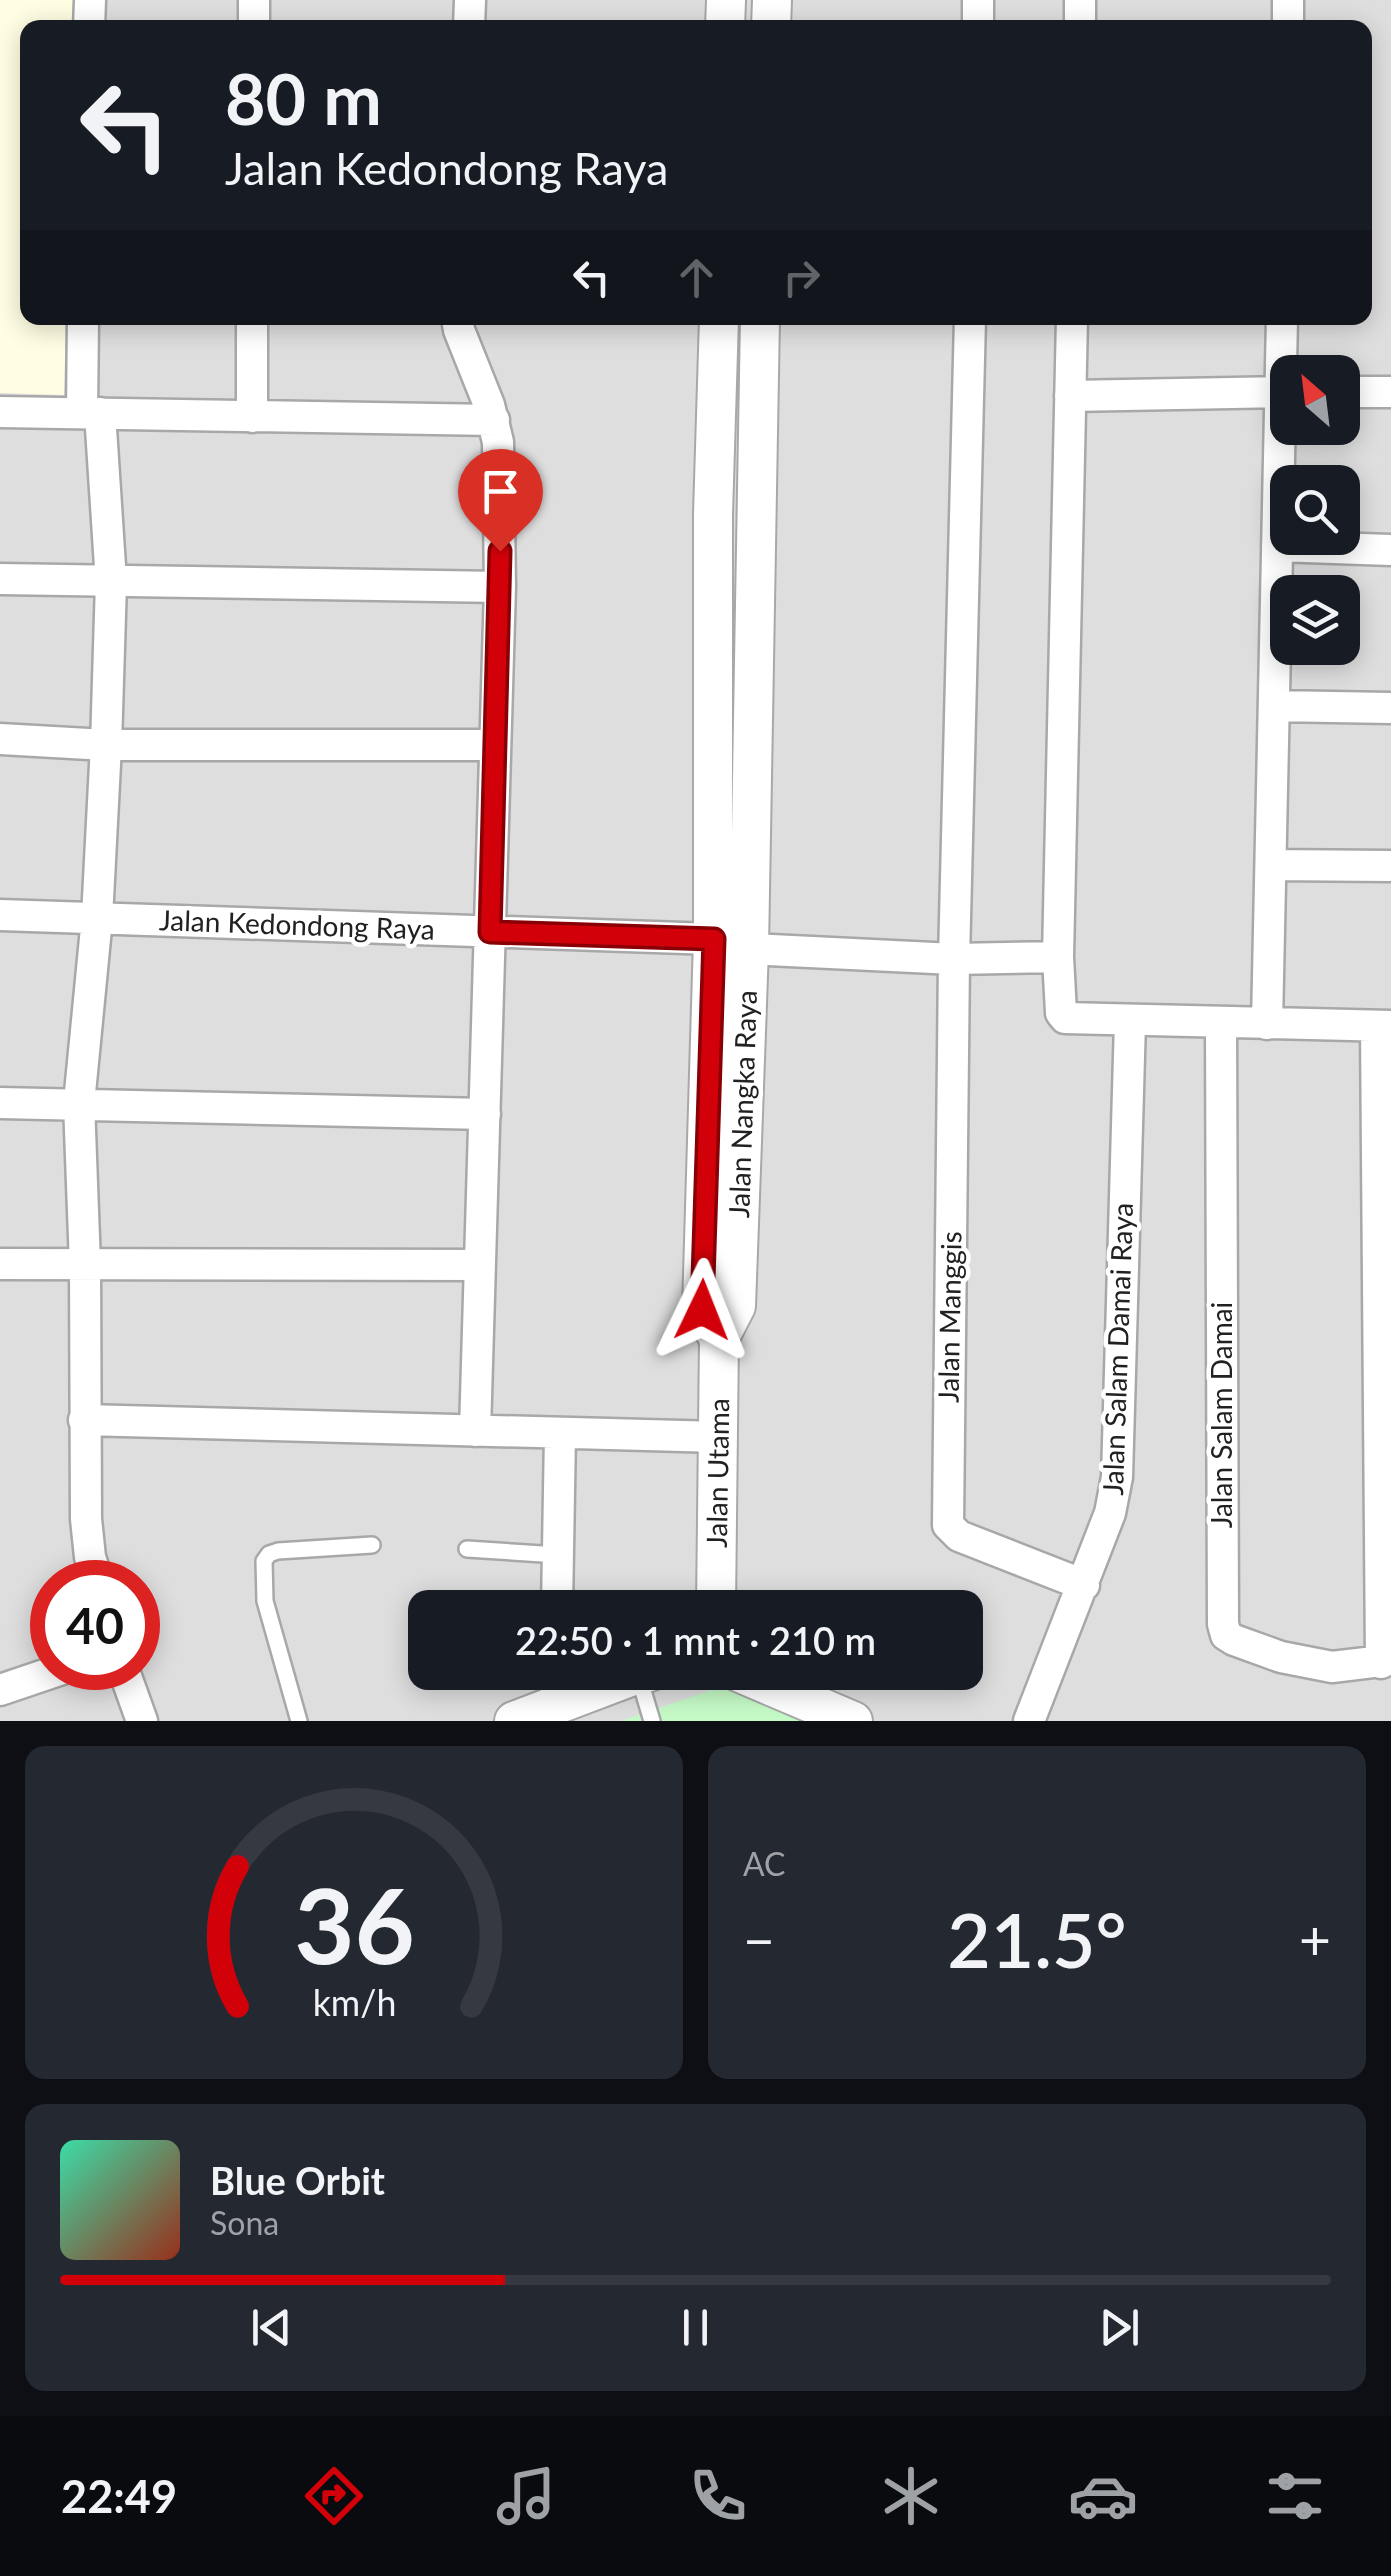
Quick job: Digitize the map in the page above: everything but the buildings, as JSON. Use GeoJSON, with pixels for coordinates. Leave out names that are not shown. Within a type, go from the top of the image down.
{"type":"FeatureCollection","features":[{"type":"Feature","properties":{"kind":"street"},"geometry":{"type":"LineString","coordinates":[[85,325],[111,582],[97,918],[79,1103],[85,1265],[86,1518],[91,1560]]}},
{"type":"Feature","properties":{"kind":"street"},"geometry":{"type":"LineString","coordinates":[[252,325],[252,417]]}},
{"type":"Feature","properties":{"kind":"street"},"geometry":{"type":"LineString","coordinates":[[458,325],[494,420],[498,442],[500,587],[476,1431]]}},
{"type":"Feature","properties":{"kind":"street","name":"Jalan Nangka Raya"},"geometry":{"type":"LineString","coordinates":[[719,325],[713,514],[731,944]]}},
{"type":"Feature","properties":{"kind":"street","name":"Jalan Nangka Raya"},"geometry":{"type":"LineString","coordinates":[[718,1339],[736,1306],[724,1137],[756,516],[760,325]]}},
{"type":"Feature","properties":{"kind":"street"},"geometry":{"type":"LineString","coordinates":[[954,959],[970,325]]}},
{"type":"Feature","properties":{"kind":"street"},"geometry":{"type":"LineString","coordinates":[[1072,325],[1058,957],[1062,1016],[1384,1026],[1386,1662]]}},
{"type":"Feature","properties":{"kind":"street"},"geometry":{"type":"LineString","coordinates":[[1282,325],[1283,355]]}},
{"type":"Feature","properties":{"kind":"street"},"geometry":{"type":"LineString","coordinates":[[718,384],[757,386]]}},
{"type":"Feature","properties":{"kind":"street"},"geometry":{"type":"LineString","coordinates":[[1070,396],[1270,392]]}},
{"type":"Feature","properties":{"kind":"street"},"geometry":{"type":"LineString","coordinates":[[1360,392],[1391,392]]}},
{"type":"Feature","properties":{"kind":"street"},"geometry":{"type":"LineString","coordinates":[[0,412],[494,420]]}},
{"type":"Feature","properties":{"kind":"street"},"geometry":{"type":"LineString","coordinates":[[713,514],[756,516]]}},
{"type":"Feature","properties":{"kind":"street"},"geometry":{"type":"LineString","coordinates":[[1360,549],[1391,550]]}},
{"type":"Feature","properties":{"kind":"street"},"geometry":{"type":"LineString","coordinates":[[1268,1024],[1277,555]]}},
{"type":"Feature","properties":{"kind":"street"},"geometry":{"type":"LineString","coordinates":[[0,579],[500,587]]}},
{"type":"Feature","properties":{"kind":"street"},"geometry":{"type":"LineString","coordinates":[[1274,706],[1391,708]]}},
{"type":"Feature","properties":{"kind":"street"},"geometry":{"type":"LineString","coordinates":[[0,739],[106,745],[495,745]]}},
{"type":"Feature","properties":{"kind":"street"},"geometry":{"type":"LineString","coordinates":[[1271,865],[1391,866]]}},
{"type":"Feature","properties":{"kind":"street","name":"Jalan Kedondong Raya"},"geometry":{"type":"LineString","coordinates":[[0,916],[731,944]]}},
{"type":"Feature","properties":{"kind":"street"},"geometry":{"type":"LineString","coordinates":[[731,944],[954,959],[1058,957]]}},
{"type":"Feature","properties":{"kind":"street","name":"Jalan Manggis"},"geometry":{"type":"LineString","coordinates":[[954,959],[948,1526],[960,1536],[1084,1585]]}},
{"type":"Feature","properties":{"kind":"street","name":"Jalan Salam Damai Raya"},"geometry":{"type":"LineString","coordinates":[[1029,1721],[1110,1513],[1116,1477],[1130,1021]]}},
{"type":"Feature","properties":{"kind":"street","name":"Jalan Salam Damai"},"geometry":{"type":"LineString","coordinates":[[1221,1023],[1223,1624],[1226,1635],[1234,1640],[1281,1657],[1332,1667],[1386,1662]]}},
{"type":"Feature","properties":{"kind":"street"},"geometry":{"type":"LineString","coordinates":[[0,1103],[485,1114]]}},
{"type":"Feature","properties":{"kind":"street"},"geometry":{"type":"LineString","coordinates":[[0,1264],[480,1265]]}},
{"type":"Feature","properties":{"kind":"street","name":"Jalan Utama"},"geometry":{"type":"LineString","coordinates":[[716,1590],[718,1339]]}},
{"type":"Feature","properties":{"kind":"street"},"geometry":{"type":"LineString","coordinates":[[84,1420],[719,1437]]}},
{"type":"Feature","properties":{"kind":"street"},"geometry":{"type":"LineString","coordinates":[[557,1590],[560,1433]]}},
{"type":"Feature","properties":{"kind":"street"},"geometry":{"type":"LineString","coordinates":[[0,1690],[30,1680]]}},
{"type":"Feature","properties":{"kind":"street"},"geometry":{"type":"LineString","coordinates":[[130,1690],[142,1721]]}},
{"type":"Feature","properties":{"kind":"street"},"geometry":{"type":"LineString","coordinates":[[514,1721],[555,1690]]}},
{"type":"Feature","properties":{"kind":"street"},"geometry":{"type":"LineString","coordinates":[[780,1690],[853,1721]]}},
{"type":"Feature","properties":{"kind":"lane"},"geometry":{"type":"LineString","coordinates":[[299,1721],[265,1601],[264,1561],[278,1550],[372,1544]]}},
{"type":"Feature","properties":{"kind":"lane"},"geometry":{"type":"LineString","coordinates":[[467,1549],[558,1555]]}},
{"type":"Feature","properties":{"kind":"lane"},"geometry":{"type":"LineString","coordinates":[[647,1690],[652,1721]]}},
{"type":"Feature","properties":{"kind":"shaded area"},"geometry":{"type":"Polygon","coordinates":[[[0,0],[1391,0],[1391,1721],[0,1721],[0,0]]]}},
{"type":"Feature","properties":{"kind":"shaded area"},"geometry":{"type":"Polygon","coordinates":[[[0,0],[77,0],[76,20],[20,20],[20,325],[66,325],[64,395],[0,393],[0,0]]]}},
{"type":"Feature","properties":{"kind":"green space"},"geometry":{"type":"Polygon","coordinates":[[[711,1690],[740,1690],[801,1721],[621,1721],[711,1690]]]}},
{"type":"Feature","properties":{"kind":"route"},"geometry":{"type":"LineString","coordinates":[[500,551],[490,932],[714,939],[702,1310]]}}]}
